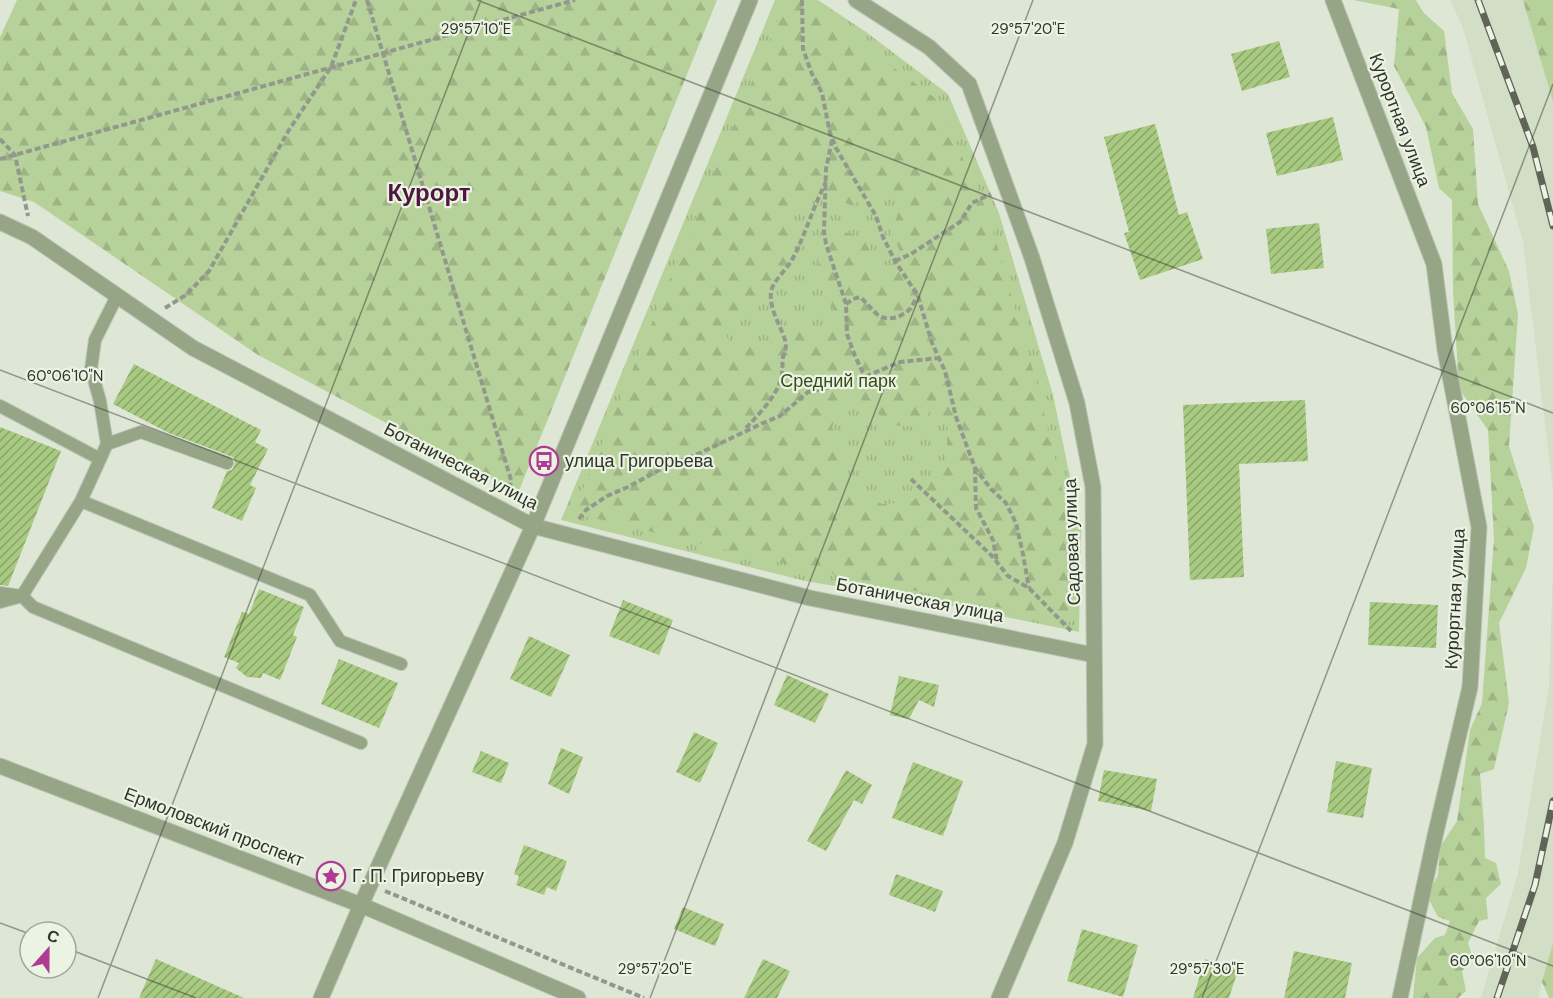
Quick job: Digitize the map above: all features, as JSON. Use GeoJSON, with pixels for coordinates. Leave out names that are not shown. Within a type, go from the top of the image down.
{"type":"FeatureCollection","features":[{"type":"Feature","properties":{"kind":"street"},"geometry":{"type":"LineString","coordinates":[[321,998],[533,526],[750,0]]}},
{"type":"Feature","properties":{"kind":"street","name":"Садовая улица"},"geometry":{"type":"LineString","coordinates":[[856,0],[929,47],[969,84],[1032,258],[1077,404],[1093,487],[1095,744],[1065,843],[999,998]]}},
{"type":"Feature","properties":{"kind":"street","name":"Курортная улица"},"geometry":{"type":"LineString","coordinates":[[1333,0],[1434,264],[1445,350],[1479,527],[1470,687],[1400,998]]}},
{"type":"Feature","properties":{"kind":"street","name":"Ботаническая улица"},"geometry":{"type":"LineString","coordinates":[[0,222],[32,237],[193,348],[533,526],[810,598],[1094,655]]}},
{"type":"Feature","properties":{"kind":"street","name":"Ермоловский проспект"},"geometry":{"type":"LineString","coordinates":[[0,766],[361,906],[578,998]]}},
{"type":"Feature","properties":{"kind":"lane"},"geometry":{"type":"LineString","coordinates":[[0,602],[22,596],[81,501],[107,444],[100,401],[91,369],[95,340],[117,296]]}},
{"type":"Feature","properties":{"kind":"lane"},"geometry":{"type":"LineString","coordinates":[[0,406],[100,459]]}},
{"type":"Feature","properties":{"kind":"lane"},"geometry":{"type":"LineString","coordinates":[[107,444],[141,432],[227,463]]}},
{"type":"Feature","properties":{"kind":"lane"},"geometry":{"type":"LineString","coordinates":[[81,501],[310,595],[340,641],[401,664]]}},
{"type":"Feature","properties":{"kind":"lane"},"geometry":{"type":"LineString","coordinates":[[0,593],[22,596],[33,607],[361,743]]}},
{"type":"Feature","properties":{"kind":"path"},"geometry":{"type":"LineString","coordinates":[[149,318],[186,295],[209,271],[289,130],[331,67],[356,0]]}},
{"type":"Feature","properties":{"kind":"path"},"geometry":{"type":"LineString","coordinates":[[367,0],[511,480],[505,512]]}},
{"type":"Feature","properties":{"kind":"path"},"geometry":{"type":"LineString","coordinates":[[0,159],[574,0]]}},
{"type":"Feature","properties":{"kind":"path"},"geometry":{"type":"LineString","coordinates":[[802,0],[803,49],[822,93],[832,139],[876,216],[895,261],[918,296],[932,343],[945,371],[956,417],[975,468],[991,489],[1006,503],[1016,523],[1029,588]]}},
{"type":"Feature","properties":{"kind":"path"},"geometry":{"type":"LineString","coordinates":[[0,139],[15,155],[32,237]]}},
{"type":"Feature","properties":{"kind":"path"},"geometry":{"type":"LineString","coordinates":[[832,139],[825,182],[824,232],[846,304],[847,334],[865,377]]}},
{"type":"Feature","properties":{"kind":"path"},"geometry":{"type":"LineString","coordinates":[[744,431],[765,408],[781,379],[786,341],[774,312],[771,288],[794,257],[825,182]]}},
{"type":"Feature","properties":{"kind":"path"},"geometry":{"type":"LineString","coordinates":[[895,261],[911,254],[960,222],[972,203],[1006,187]]}},
{"type":"Feature","properties":{"kind":"path"},"geometry":{"type":"LineString","coordinates":[[846,304],[860,297],[878,315],[886,319],[894,318],[910,309],[918,296]]}},
{"type":"Feature","properties":{"kind":"path"},"geometry":{"type":"LineString","coordinates":[[569,536],[586,510],[607,496],[661,469],[780,416],[808,392],[837,387],[900,362],[939,358]]}},
{"type":"Feature","properties":{"kind":"path"},"geometry":{"type":"LineString","coordinates":[[975,468],[976,508],[993,540],[997,562]]}},
{"type":"Feature","properties":{"kind":"path"},"geometry":{"type":"LineString","coordinates":[[911,479],[997,562],[1008,576],[1029,588],[1094,655]]}},
{"type":"Feature","properties":{"kind":"path"},"geometry":{"type":"LineString","coordinates":[[385,891],[644,998]]}},
{"type":"Feature","properties":{"kind":"shaded area"},"geometry":{"type":"Polygon","coordinates":[[[1450,0],[1523,0],[1553,102],[1553,490],[1523,242],[1463,28],[1450,0]]]}},
{"type":"Feature","properties":{"kind":"shaded area"},"geometry":{"type":"Polygon","coordinates":[[[1553,567],[1553,943],[1538,998],[1481,998],[1518,873],[1549,686],[1553,567]]]}},
{"type":"Feature","properties":{"kind":"green space"},"geometry":{"type":"Polygon","coordinates":[[[17,0],[717,0],[518,493],[258,355],[34,202],[0,191],[0,37],[17,0]]]}},
{"type":"Feature","properties":{"kind":"green space","name":"Средний парк"},"geometry":{"type":"Polygon","coordinates":[[[775,0],[818,0],[866,32],[948,94],[999,213],[1053,395],[1081,530],[1079,632],[948,605],[805,581],[561,520],[775,0]]]}},
{"type":"Feature","properties":{"kind":"green space","name":"Средний парк"},"geometry":{"type":"Polygon","coordinates":[[[786,0],[802,0],[935,98],[987,211],[1040,395],[1071,527],[1070,622],[803,568],[573,513],[786,0]],[[812,191],[791,221],[790,277],[724,332],[735,350],[821,326],[834,310],[814,273],[838,230],[864,238],[879,277],[906,265],[891,231],[903,202],[877,193],[851,205],[812,191]],[[860,399],[842,400],[830,433],[843,457],[844,491],[883,504],[912,502],[946,466],[948,420],[930,411],[921,427],[892,425],[860,399]]]}},
{"type":"Feature","properties":{"kind":"green space"},"geometry":{"type":"Polygon","coordinates":[[[1353,0],[1416,0],[1423,12],[1444,31],[1452,93],[1473,129],[1478,204],[1509,271],[1518,314],[1509,446],[1534,527],[1526,568],[1499,623],[1509,703],[1494,769],[1480,774],[1485,858],[1496,863],[1501,884],[1486,898],[1488,919],[1479,921],[1468,943],[1473,959],[1462,971],[1466,991],[1458,998],[1413,998],[1417,958],[1435,938],[1445,935],[1450,921],[1438,917],[1427,896],[1438,875],[1440,847],[1457,821],[1470,730],[1482,703],[1494,539],[1488,430],[1459,389],[1453,291],[1452,200],[1439,188],[1426,127],[1394,66],[1399,9],[1353,0]]]}},
{"type":"Feature","properties":{"kind":"green space"},"geometry":{"type":"Polygon","coordinates":[[[1523,0],[1553,0],[1553,102],[1523,0]]]}},
{"type":"Feature","properties":{"kind":"green space"},"geometry":{"type":"Polygon","coordinates":[[[1553,943],[1553,998],[1549,998],[1542,982],[1553,943]]]}},
{"type":"Feature","properties":{"kind":"building"},"geometry":{"type":"Polygon","coordinates":[[[1279,41],[1290,77],[1242,91],[1231,54],[1279,41]]]}},
{"type":"Feature","properties":{"kind":"building"},"geometry":{"type":"Polygon","coordinates":[[[1333,117],[1343,160],[1277,176],[1266,133],[1333,117]]]}},
{"type":"Feature","properties":{"kind":"building"},"geometry":{"type":"Polygon","coordinates":[[[1155,124],[1179,215],[1187,212],[1203,259],[1140,280],[1124,233],[1129,232],[1104,137],[1155,124]]]}},
{"type":"Feature","properties":{"kind":"building"},"geometry":{"type":"Polygon","coordinates":[[[1319,223],[1324,268],[1271,274],[1266,229],[1319,223]]]}},
{"type":"Feature","properties":{"kind":"building"},"geometry":{"type":"Polygon","coordinates":[[[134,364],[261,430],[255,442],[268,449],[250,485],[256,488],[242,521],[212,508],[227,471],[232,470],[234,466],[233,457],[169,433],[113,404],[134,364]]]}},
{"type":"Feature","properties":{"kind":"building"},"geometry":{"type":"Polygon","coordinates":[[[1305,400],[1308,461],[1239,464],[1244,577],[1190,580],[1183,405],[1305,400]]]}},
{"type":"Feature","properties":{"kind":"building"},"geometry":{"type":"Polygon","coordinates":[[[0,427],[61,451],[8,586],[0,585],[0,427]]]}},
{"type":"Feature","properties":{"kind":"building"},"geometry":{"type":"Polygon","coordinates":[[[259,589],[304,607],[293,635],[297,637],[280,680],[263,673],[261,678],[247,677],[236,668],[239,663],[224,657],[242,612],[249,614],[259,589]]]}},
{"type":"Feature","properties":{"kind":"building"},"geometry":{"type":"Polygon","coordinates":[[[623,600],[673,620],[659,655],[609,636],[623,600]]]}},
{"type":"Feature","properties":{"kind":"building"},"geometry":{"type":"Polygon","coordinates":[[[1370,602],[1438,605],[1436,648],[1368,645],[1370,602]]]}},
{"type":"Feature","properties":{"kind":"building"},"geometry":{"type":"Polygon","coordinates":[[[529,636],[570,655],[551,697],[510,679],[529,636]]]}},
{"type":"Feature","properties":{"kind":"building"},"geometry":{"type":"Polygon","coordinates":[[[339,659],[398,683],[379,728],[321,704],[339,659]]]}},
{"type":"Feature","properties":{"kind":"building"},"geometry":{"type":"Polygon","coordinates":[[[787,675],[829,694],[815,723],[774,705],[787,675]]]}},
{"type":"Feature","properties":{"kind":"building"},"geometry":{"type":"Polygon","coordinates":[[[899,676],[939,685],[934,707],[919,700],[909,719],[890,715],[899,676]]]}},
{"type":"Feature","properties":{"kind":"building"},"geometry":{"type":"Polygon","coordinates":[[[694,732],[718,743],[700,783],[676,772],[694,732]]]}},
{"type":"Feature","properties":{"kind":"building"},"geometry":{"type":"Polygon","coordinates":[[[561,748],[583,757],[569,794],[548,784],[561,748]]]}},
{"type":"Feature","properties":{"kind":"building"},"geometry":{"type":"Polygon","coordinates":[[[481,751],[509,763],[501,783],[472,772],[481,751]]]}},
{"type":"Feature","properties":{"kind":"building"},"geometry":{"type":"Polygon","coordinates":[[[1336,761],[1372,768],[1363,818],[1327,812],[1336,761]]]}},
{"type":"Feature","properties":{"kind":"building"},"geometry":{"type":"Polygon","coordinates":[[[913,762],[963,781],[943,836],[892,818],[913,762]]]}},
{"type":"Feature","properties":{"kind":"building"},"geometry":{"type":"Polygon","coordinates":[[[846,770],[872,785],[862,804],[854,800],[826,851],[807,841],[846,770]]]}},
{"type":"Feature","properties":{"kind":"building"},"geometry":{"type":"Polygon","coordinates":[[[1104,770],[1157,779],[1151,811],[1098,801],[1104,770]]]}},
{"type":"Feature","properties":{"kind":"building"},"geometry":{"type":"Polygon","coordinates":[[[524,845],[567,861],[556,891],[547,887],[544,895],[516,885],[519,876],[514,874],[524,845]]]}},
{"type":"Feature","properties":{"kind":"building"},"geometry":{"type":"Polygon","coordinates":[[[896,874],[943,891],[935,912],[889,895],[896,874]]]}},
{"type":"Feature","properties":{"kind":"building"},"geometry":{"type":"Polygon","coordinates":[[[683,907],[724,924],[715,946],[674,929],[683,907]]]}},
{"type":"Feature","properties":{"kind":"building"},"geometry":{"type":"Polygon","coordinates":[[[1082,929],[1138,945],[1123,997],[1067,981],[1082,929]]]}},
{"type":"Feature","properties":{"kind":"building"},"geometry":{"type":"Polygon","coordinates":[[[1294,951],[1352,963],[1345,998],[1284,998],[1294,951]]]}},
{"type":"Feature","properties":{"kind":"building"},"geometry":{"type":"Polygon","coordinates":[[[156,959],[244,998],[139,998],[156,959]]]}},
{"type":"Feature","properties":{"kind":"building"},"geometry":{"type":"Polygon","coordinates":[[[763,959],[790,971],[777,998],[744,998],[763,959]]]}},
{"type":"Feature","properties":{"kind":"building"},"geometry":{"type":"Polygon","coordinates":[[[1205,959],[1238,970],[1229,998],[1193,998],[1205,959]]]}},
{"type":"Feature","properties":{"kind":"railway"},"geometry":{"type":"LineString","coordinates":[[1478,0],[1533,147],[1553,226]]}},
{"type":"Feature","properties":{"kind":"railway"},"geometry":{"type":"LineString","coordinates":[[1497,998],[1535,885],[1553,801]]}},
{"type":"Feature","properties":{"kind":"place","name":"улица Григорьева"},"geometry":{"type":"Point","coordinates":[544,461]}},
{"type":"Feature","properties":{"kind":"place","name":"Г. П. Григорьеву"},"geometry":{"type":"Point","coordinates":[331,876]}},
{"type":"Feature","properties":{"kind":"district","name":"Курорт"},"geometry":{"type":"Point","coordinates":[429,192]}}]}
